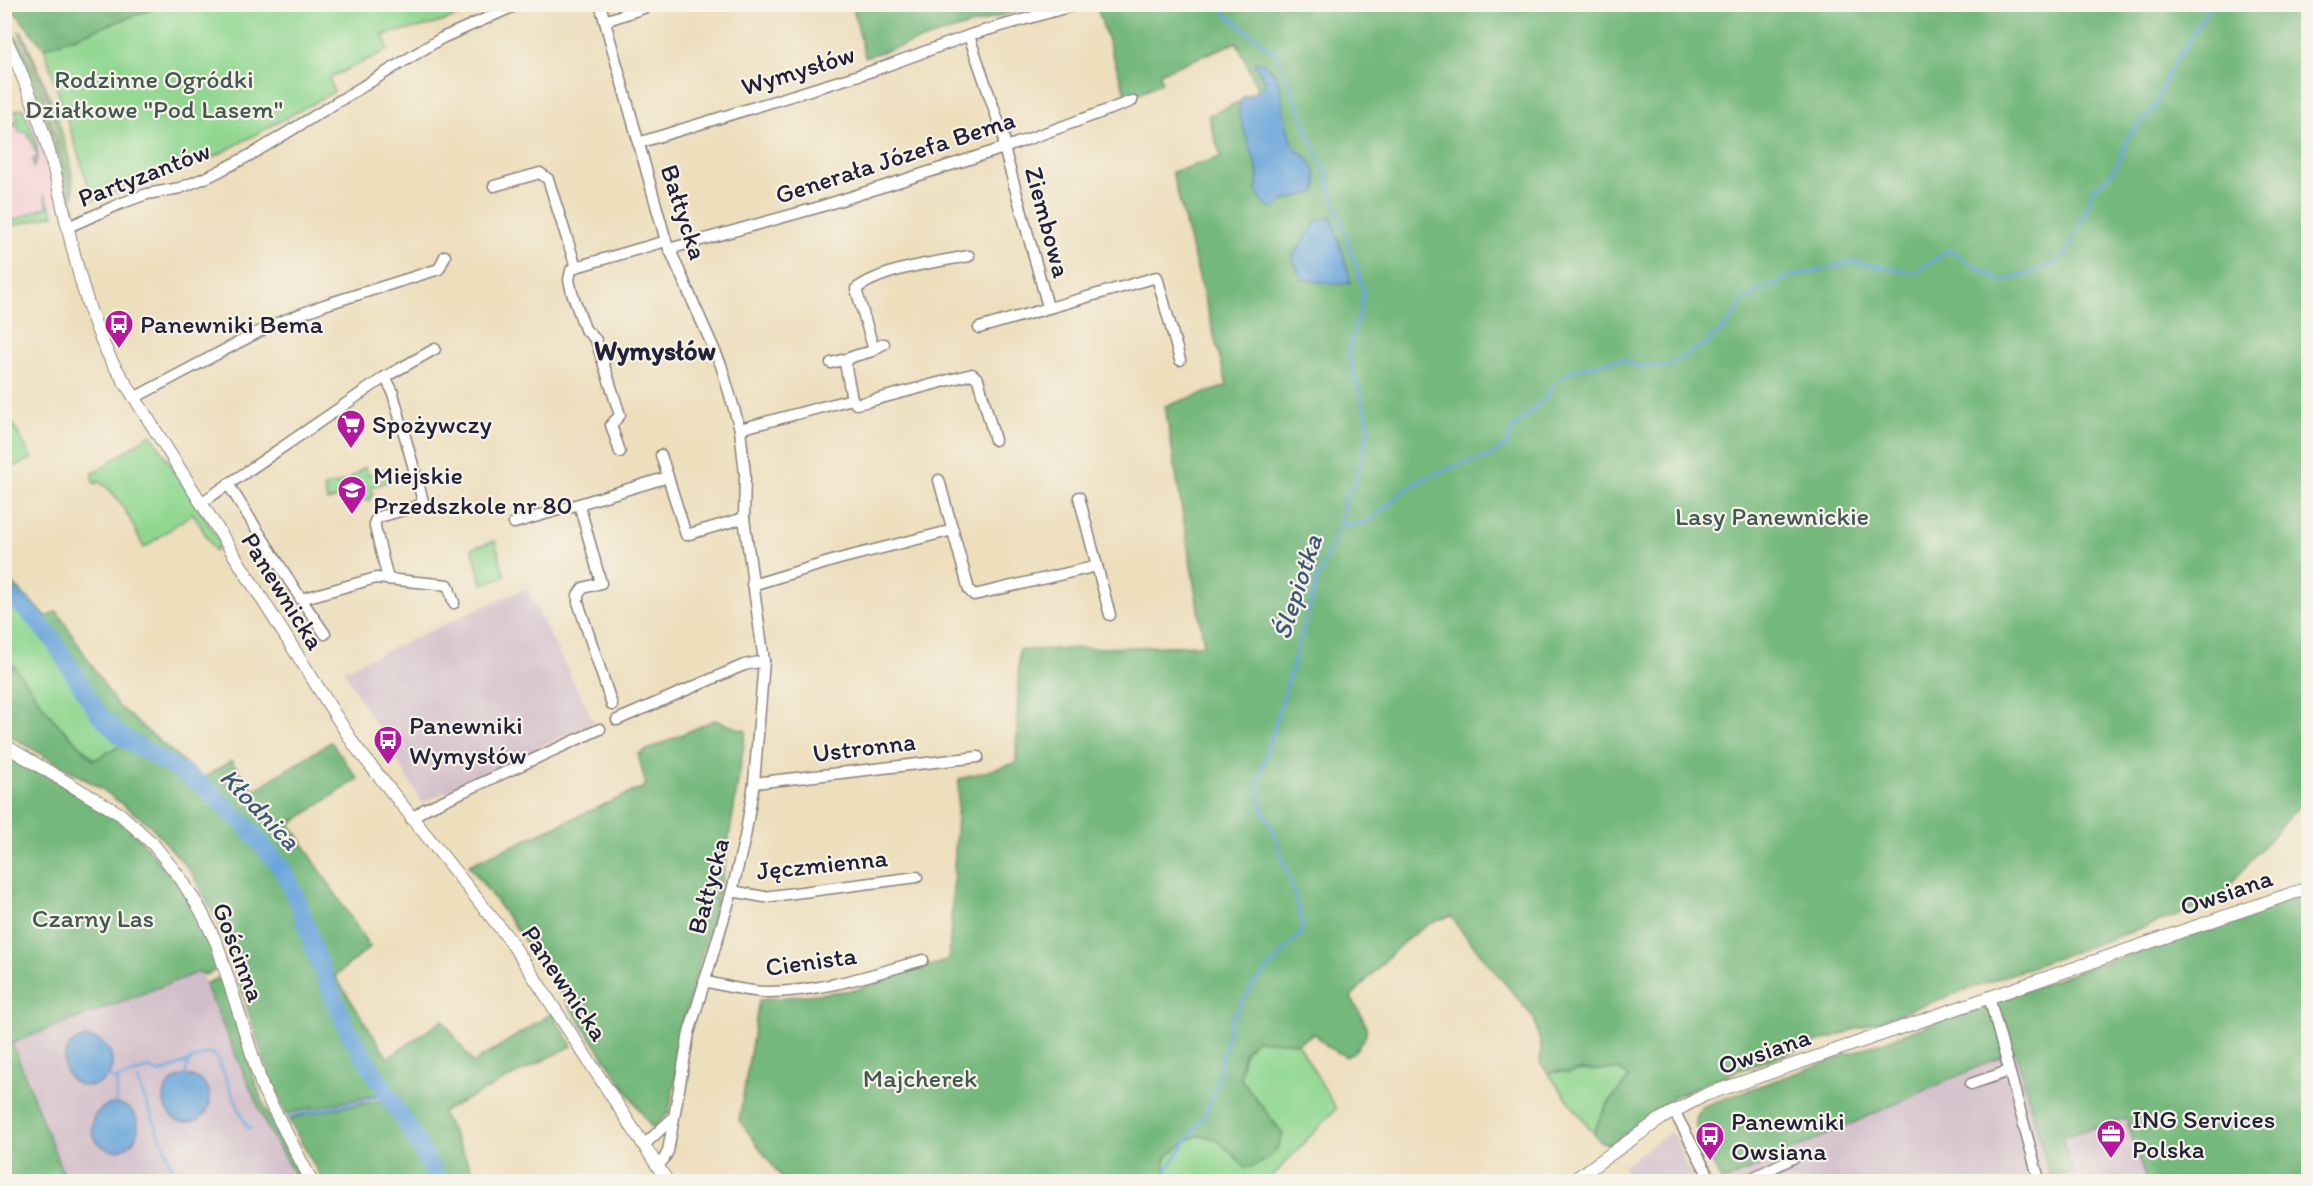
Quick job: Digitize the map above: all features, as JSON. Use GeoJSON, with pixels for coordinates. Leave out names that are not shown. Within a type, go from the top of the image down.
{"type":"FeatureCollection","features":[{"type":"Feature","properties":{"kind":"street","name":"Partyzantów"},"geometry":{"type":"LineString","coordinates":[[68,227],[122,203],[147,194],[180,188],[212,175],[254,153],[442,38],[519,4]]}},
{"type":"Feature","properties":{"kind":"street","name":"Bałtycka"},"geometry":{"type":"LineString","coordinates":[[600,4],[668,245],[721,365],[740,429],[745,474],[744,518],[764,661],[754,783],[746,837],[683,1057],[666,1155],[658,1165]]}},
{"type":"Feature","properties":{"kind":"street"},"geometry":{"type":"LineString","coordinates":[[605,21],[655,4]]}},
{"type":"Feature","properties":{"kind":"street","name":"Wymysłów"},"geometry":{"type":"LineString","coordinates":[[638,143],[872,71],[969,36],[1079,4]]}},
{"type":"Feature","properties":{"kind":"street","name":"Panewnicka"},"geometry":{"type":"LineString","coordinates":[[4,35],[9,54],[42,128],[93,320],[109,356],[355,746],[411,819],[504,932],[668,1182]]}},
{"type":"Feature","properties":{"kind":"street"},"geometry":{"type":"LineString","coordinates":[[969,36],[1004,138],[1004,148]]}},
{"type":"Feature","properties":{"kind":"street","name":"Generała Józefa Bema"},"geometry":{"type":"LineString","coordinates":[[576,267],[816,208],[1004,148],[1132,101]]}},
{"type":"Feature","properties":{"kind":"street","name":"Ziembowa"},"geometry":{"type":"LineString","coordinates":[[1004,148],[1048,307]]}},
{"type":"Feature","properties":{"kind":"street"},"geometry":{"type":"LineString","coordinates":[[494,186],[540,173],[548,179],[576,267],[571,270],[569,280],[572,293],[585,329],[596,340],[620,415],[611,424],[620,452]]}},
{"type":"Feature","properties":{"kind":"street"},"geometry":{"type":"LineString","coordinates":[[134,398],[270,326],[324,305],[439,269],[445,256]]}},
{"type":"Feature","properties":{"kind":"street"},"geometry":{"type":"LineString","coordinates":[[874,350],[856,289],[867,280],[929,263],[969,256]]}},
{"type":"Feature","properties":{"kind":"street","name":"Ziembowa"},"geometry":{"type":"LineString","coordinates":[[980,328],[1157,277],[1180,360]]}},
{"type":"Feature","properties":{"kind":"street"},"geometry":{"type":"LineString","coordinates":[[831,363],[874,350],[884,344]]}},
{"type":"Feature","properties":{"kind":"street"},"geometry":{"type":"LineString","coordinates":[[201,503],[385,377],[435,349]]}},
{"type":"Feature","properties":{"kind":"street"},"geometry":{"type":"LineString","coordinates":[[849,358],[845,363],[852,399],[856,404],[972,374],[978,379],[995,440]]}},
{"type":"Feature","properties":{"kind":"street"},"geometry":{"type":"LineString","coordinates":[[385,377],[392,390],[423,501],[418,506],[379,517],[375,521],[388,579]]}},
{"type":"Feature","properties":{"kind":"street"},"geometry":{"type":"LineString","coordinates":[[740,429],[852,399]]}},
{"type":"Feature","properties":{"kind":"street"},"geometry":{"type":"LineString","coordinates":[[661,455],[686,535],[744,518]]}},
{"type":"Feature","properties":{"kind":"street"},"geometry":{"type":"LineString","coordinates":[[514,523],[668,477]]}},
{"type":"Feature","properties":{"kind":"street"},"geometry":{"type":"LineString","coordinates":[[939,480],[969,590],[974,595],[1097,566]]}},
{"type":"Feature","properties":{"kind":"street","name":"Panewnicka"},"geometry":{"type":"LineString","coordinates":[[228,484],[325,634]]}},
{"type":"Feature","properties":{"kind":"street"},"geometry":{"type":"LineString","coordinates":[[1079,496],[1110,615]]}},
{"type":"Feature","properties":{"kind":"street"},"geometry":{"type":"LineString","coordinates":[[579,504],[601,583],[584,588],[578,595],[578,602],[612,705]]}},
{"type":"Feature","properties":{"kind":"street"},"geometry":{"type":"LineString","coordinates":[[752,585],[839,559],[953,530]]}},
{"type":"Feature","properties":{"kind":"street","name":"Panewnicka"},"geometry":{"type":"LineString","coordinates":[[301,599],[376,578],[448,585],[454,603]]}},
{"type":"Feature","properties":{"kind":"street"},"geometry":{"type":"LineString","coordinates":[[617,720],[744,665],[764,661]]}},
{"type":"Feature","properties":{"kind":"street"},"geometry":{"type":"LineString","coordinates":[[411,819],[425,809],[600,729]]}},
{"type":"Feature","properties":{"kind":"street","name":"Gościnna"},"geometry":{"type":"LineString","coordinates":[[4,745],[120,814],[153,844],[181,879],[195,900],[217,944],[263,1089],[312,1182]]}},
{"type":"Feature","properties":{"kind":"street","name":"Ustronna"},"geometry":{"type":"LineString","coordinates":[[754,783],[978,757]]}},
{"type":"Feature","properties":{"kind":"street","name":"Jęczmienna"},"geometry":{"type":"LineString","coordinates":[[732,891],[764,897],[917,877]]}},
{"type":"Feature","properties":{"kind":"street","name":"Owsiana"},"geometry":{"type":"LineString","coordinates":[[1571,1182],[1674,1111],[1719,1090],[2308,888]]}},
{"type":"Feature","properties":{"kind":"street","name":"Cienista"},"geometry":{"type":"LineString","coordinates":[[704,981],[762,992],[786,991],[852,982],[923,960]]}},
{"type":"Feature","properties":{"kind":"street"},"geometry":{"type":"LineString","coordinates":[[1989,998],[2038,1176],[2037,1182]]}},
{"type":"Feature","properties":{"kind":"street"},"geometry":{"type":"LineString","coordinates":[[1971,1084],[2009,1071]]}},
{"type":"Feature","properties":{"kind":"street"},"geometry":{"type":"LineString","coordinates":[[1674,1111],[1710,1178]]}},
{"type":"Feature","properties":{"kind":"street"},"geometry":{"type":"LineString","coordinates":[[645,1144],[674,1118]]}},
{"type":"Feature","properties":{"kind":"street"},"geometry":{"type":"LineString","coordinates":[[1744,1182],[1799,1155]]}},
{"type":"Feature","properties":{"kind":"shaded area"},"geometry":{"type":"Polygon","coordinates":[[[28,107],[38,131],[58,203],[52,216],[5,228],[5,115],[28,107]]]}},
{"type":"Feature","properties":{"kind":"shaded area"},"geometry":{"type":"Polygon","coordinates":[[[526,588],[594,722],[422,803],[343,670],[526,588]]]}},
{"type":"Feature","properties":{"kind":"shaded area"},"geometry":{"type":"Polygon","coordinates":[[[200,972],[267,1127],[298,1181],[66,1181],[12,1043],[200,972]]]}},
{"type":"Feature","properties":{"kind":"shaded area"},"geometry":{"type":"Polygon","coordinates":[[[2015,1050],[2051,1178],[2063,1138],[2126,1117],[2146,1181],[1724,1182],[2015,1050]]]}},
{"type":"Feature","properties":{"kind":"shaded area"},"geometry":{"type":"Polygon","coordinates":[[[1670,1132],[1677,1139],[1686,1166],[1696,1181],[1631,1181],[1622,1166],[1670,1132]]]}},
{"type":"Feature","properties":{"kind":"green space"},"geometry":{"type":"Polygon","coordinates":[[[852,4],[1036,4],[1036,5],[865,57],[852,4]]]}},
{"type":"Feature","properties":{"kind":"green space"},"geometry":{"type":"Polygon","coordinates":[[[9,5],[164,5],[44,48],[9,5]]]}},
{"type":"Feature","properties":{"kind":"green space","name":"Rodzinne Ogródki Działkowe \"Pod Lasem\""},"geometry":{"type":"Polygon","coordinates":[[[164,5],[490,5],[435,24],[383,35],[388,50],[329,78],[334,92],[212,158],[93,200],[44,48],[164,5]]]}},
{"type":"Feature","properties":{"kind":"green space","name":"Lasy Panewnickie"},"geometry":{"type":"Polygon","coordinates":[[[1096,5],[2308,5],[2308,801],[2292,813],[2215,902],[1723,1076],[1675,1096],[1610,1145],[1600,1141],[1594,1134],[1596,1126],[1604,1111],[1629,1078],[1621,1070],[1548,1073],[1540,1063],[1541,1046],[1534,1018],[1458,927],[1452,916],[1423,928],[1409,938],[1351,997],[1363,1019],[1366,1031],[1360,1044],[1350,1055],[1346,1057],[1328,1047],[1314,1033],[1298,1043],[1256,1040],[1247,1048],[1242,1061],[1241,1079],[1283,1134],[1270,1157],[1259,1164],[1245,1168],[1223,1145],[1209,1137],[1202,1136],[1187,1141],[1166,1157],[1163,1181],[784,1181],[739,1120],[759,1000],[855,990],[949,960],[959,779],[1016,763],[1019,650],[1204,645],[1165,406],[1227,386],[1172,172],[1221,157],[1208,116],[1259,93],[1237,42],[1160,73],[1162,83],[1127,98],[1096,5]]]}},
{"type":"Feature","properties":{"kind":"green space"},"geometry":{"type":"Polygon","coordinates":[[[19,31],[22,33],[56,113],[68,156],[74,197],[57,128],[41,80],[19,31]]]}},
{"type":"Feature","properties":{"kind":"green space"},"geometry":{"type":"Polygon","coordinates":[[[18,38],[38,80],[56,137],[76,215],[68,200],[44,111],[15,39],[18,38]]]}},
{"type":"Feature","properties":{"kind":"green space"},"geometry":{"type":"Polygon","coordinates":[[[23,108],[34,138],[37,155],[27,132],[20,133],[17,125],[9,128],[8,125],[18,120],[15,111],[23,108]]]}},
{"type":"Feature","properties":{"kind":"green space"},"geometry":{"type":"Polygon","coordinates":[[[37,157],[37,161],[34,167],[33,159],[37,157]]]}},
{"type":"Feature","properties":{"kind":"green space"},"geometry":{"type":"Polygon","coordinates":[[[44,194],[54,215],[5,228],[5,224],[48,206],[44,194]]]}},
{"type":"Feature","properties":{"kind":"green space"},"geometry":{"type":"Polygon","coordinates":[[[5,409],[32,459],[4,470],[5,409]]]}},
{"type":"Feature","properties":{"kind":"green space"},"geometry":{"type":"Polygon","coordinates":[[[151,434],[215,534],[220,544],[215,551],[193,513],[144,548],[120,502],[98,481],[96,484],[93,482],[92,474],[151,434]]]}},
{"type":"Feature","properties":{"kind":"green space"},"geometry":{"type":"Polygon","coordinates":[[[365,467],[368,475],[384,470],[387,482],[371,487],[373,493],[370,500],[365,501],[348,495],[327,501],[324,487],[346,481],[365,467]]]}},
{"type":"Feature","properties":{"kind":"green space"},"geometry":{"type":"Polygon","coordinates":[[[495,541],[505,577],[482,584],[472,548],[495,541]]]}},
{"type":"Feature","properties":{"kind":"green space"},"geometry":{"type":"Polygon","coordinates":[[[4,575],[47,617],[57,611],[117,705],[203,778],[231,761],[254,790],[331,742],[358,779],[290,824],[370,947],[335,976],[388,1058],[443,1020],[473,1063],[552,1013],[572,1046],[442,1112],[478,1181],[444,1181],[354,1029],[327,972],[305,904],[289,868],[245,816],[197,777],[121,731],[97,704],[42,619],[5,587],[4,575]]]}},
{"type":"Feature","properties":{"kind":"green space"},"geometry":{"type":"Polygon","coordinates":[[[4,596],[23,611],[39,629],[92,709],[107,728],[125,743],[95,760],[53,719],[14,666],[5,661],[4,596]]]}},
{"type":"Feature","properties":{"kind":"green space"},"geometry":{"type":"Polygon","coordinates":[[[5,661],[14,666],[53,719],[94,760],[125,743],[199,786],[245,830],[278,871],[293,901],[313,957],[345,1031],[385,1096],[376,1095],[286,1114],[268,1074],[223,932],[192,873],[151,826],[102,789],[5,733],[5,661]]]}},
{"type":"Feature","properties":{"kind":"green space"},"geometry":{"type":"Polygon","coordinates":[[[714,720],[746,731],[723,876],[675,1052],[680,1055],[669,1112],[652,1128],[526,942],[469,865],[646,786],[638,754],[714,720]]]}},
{"type":"Feature","properties":{"kind":"green space","name":"Czarny Las"},"geometry":{"type":"Polygon","coordinates":[[[5,751],[114,816],[132,830],[183,890],[203,924],[221,968],[205,975],[199,972],[12,1043],[66,1181],[5,1182],[5,751]]]}},
{"type":"Feature","properties":{"kind":"green space"},"geometry":{"type":"Polygon","coordinates":[[[2308,888],[2308,1181],[2146,1181],[2126,1118],[2063,1137],[2073,1172],[2051,1179],[2015,1050],[1724,1181],[1721,1181],[1696,1128],[1696,1119],[1701,1107],[2082,970],[2256,913],[2308,888]]]}},
{"type":"Feature","properties":{"kind":"green space"},"geometry":{"type":"Polygon","coordinates":[[[223,976],[265,1108],[306,1181],[298,1181],[267,1127],[205,984],[223,976]]]}},
{"type":"Feature","properties":{"kind":"green space"},"geometry":{"type":"Polygon","coordinates":[[[1256,1040],[1298,1043],[1336,1109],[1268,1181],[1163,1182],[1166,1157],[1194,1137],[1202,1136],[1216,1140],[1245,1168],[1265,1161],[1274,1152],[1283,1134],[1241,1079],[1242,1056],[1256,1040]]]}},
{"type":"Feature","properties":{"kind":"green space"},"geometry":{"type":"Polygon","coordinates":[[[1621,1070],[1629,1078],[1603,1111],[1594,1134],[1548,1073],[1621,1070]]]}},
{"type":"Feature","properties":{"kind":"green space"},"geometry":{"type":"Polygon","coordinates":[[[377,1101],[391,1103],[435,1181],[323,1181],[289,1120],[310,1113],[377,1101]]]}},
{"type":"Feature","properties":{"kind":"water"},"geometry":{"type":"Polygon","coordinates":[[[1257,61],[1266,65],[1276,78],[1291,140],[1296,150],[1310,162],[1317,179],[1315,192],[1283,201],[1275,208],[1268,207],[1256,192],[1258,172],[1238,111],[1242,98],[1262,89],[1266,81],[1255,65],[1257,61]]]}},
{"type":"Feature","properties":{"kind":"water"},"geometry":{"type":"Polygon","coordinates":[[[1331,216],[1350,283],[1337,284],[1302,279],[1292,257],[1316,222],[1331,216]]]}},
{"type":"Feature","properties":{"kind":"water"},"geometry":{"type":"Polygon","coordinates":[[[83,1038],[93,1038],[105,1045],[112,1057],[112,1067],[105,1079],[93,1086],[83,1086],[68,1075],[64,1067],[64,1057],[75,1042],[83,1038]]]}},
{"type":"Feature","properties":{"kind":"water"},"geometry":{"type":"Polygon","coordinates":[[[187,1076],[203,1083],[210,1099],[203,1115],[187,1122],[171,1115],[164,1099],[171,1083],[187,1076]]]}},
{"type":"Feature","properties":{"kind":"water"},"geometry":{"type":"Polygon","coordinates":[[[115,1104],[131,1111],[138,1127],[131,1143],[115,1150],[99,1143],[92,1127],[99,1111],[115,1104]]]}},
{"type":"Feature","properties":{"kind":"waterway","name":"Ślepiotka"},"geometry":{"type":"LineString","coordinates":[[1163,1182],[1169,1166],[1202,1119],[1213,1095],[1231,1020],[1253,985],[1302,932],[1299,909],[1277,843],[1260,802],[1258,781],[1320,572],[1340,524],[1344,501],[1355,481],[1369,430],[1349,352],[1362,304],[1363,288],[1325,173],[1275,53],[1227,15],[1217,4]]}},
{"type":"Feature","properties":{"kind":"waterway"},"geometry":{"type":"LineString","coordinates":[[1560,380],[1569,371],[1620,359],[1639,366],[1667,366],[1705,344],[1728,324],[1745,298],[1792,276],[1854,262],[1914,273],[1949,250],[2000,281],[2022,276],[2055,263],[2066,253],[2081,223],[2093,189],[2109,176],[2121,157],[2128,136],[2153,110],[2168,73],[2211,4]]}},
{"type":"Feature","properties":{"kind":"waterway"},"geometry":{"type":"LineString","coordinates":[[1340,524],[1362,523],[1377,514],[1414,484],[1446,470],[1494,454],[1508,443],[1511,430],[1545,399],[1553,385]]}},
{"type":"Feature","properties":{"kind":"waterway","name":"Kłodnica"},"geometry":{"type":"LineString","coordinates":[[4,593],[20,604],[53,640],[98,713],[119,735],[201,784],[247,827],[283,870],[298,902],[320,966],[348,1031],[416,1140],[439,1182]]}},
{"type":"Feature","properties":{"kind":"waterway","name":"Kłodnica"},"geometry":{"type":"LineString","coordinates":[[74,674],[78,668]]}},
{"type":"Feature","properties":{"kind":"waterway"},"geometry":{"type":"LineString","coordinates":[[108,1076],[115,1080],[149,1068],[160,1073],[206,1054],[213,1054],[217,1058],[247,1127],[251,1128]]}},
{"type":"Feature","properties":{"kind":"waterway"},"geometry":{"type":"LineString","coordinates":[[185,1076],[189,1061]]}},
{"type":"Feature","properties":{"kind":"waterway"},"geometry":{"type":"LineString","coordinates":[[116,1104],[117,1080]]}},
{"type":"Feature","properties":{"kind":"waterway"},"geometry":{"type":"LineString","coordinates":[[138,1081],[178,1182]]}},
{"type":"Feature","properties":{"kind":"waterway"},"geometry":{"type":"LineString","coordinates":[[287,1117],[378,1097],[391,1100]]}},
{"type":"Feature","properties":{"kind":"place","name":"Panewniki Bema"},"geometry":{"type":"Point","coordinates":[119,350]}},
{"type":"Feature","properties":{"kind":"place","name":"Spożywczy"},"geometry":{"type":"Point","coordinates":[351,450]}},
{"type":"Feature","properties":{"kind":"place","name":"Miejskie Przedszkole nr 80"},"geometry":{"type":"Point","coordinates":[352,516]}},
{"type":"Feature","properties":{"kind":"place","name":"Panewniki Wymysłów"},"geometry":{"type":"Point","coordinates":[388,766]}},
{"type":"Feature","properties":{"kind":"place","name":"ING Services Polska"},"geometry":{"type":"Point","coordinates":[2111,1160]}},
{"type":"Feature","properties":{"kind":"place","name":"Panewniki Owsiana"},"geometry":{"type":"Point","coordinates":[1710,1162]}},
{"type":"Feature","properties":{"kind":"district","name":"Wymysłów"},"geometry":{"type":"Point","coordinates":[655,351]}},
{"type":"Feature","properties":{"kind":"park label","name":"Majcherek"},"geometry":{"type":"Point","coordinates":[920,1078]}}]}
